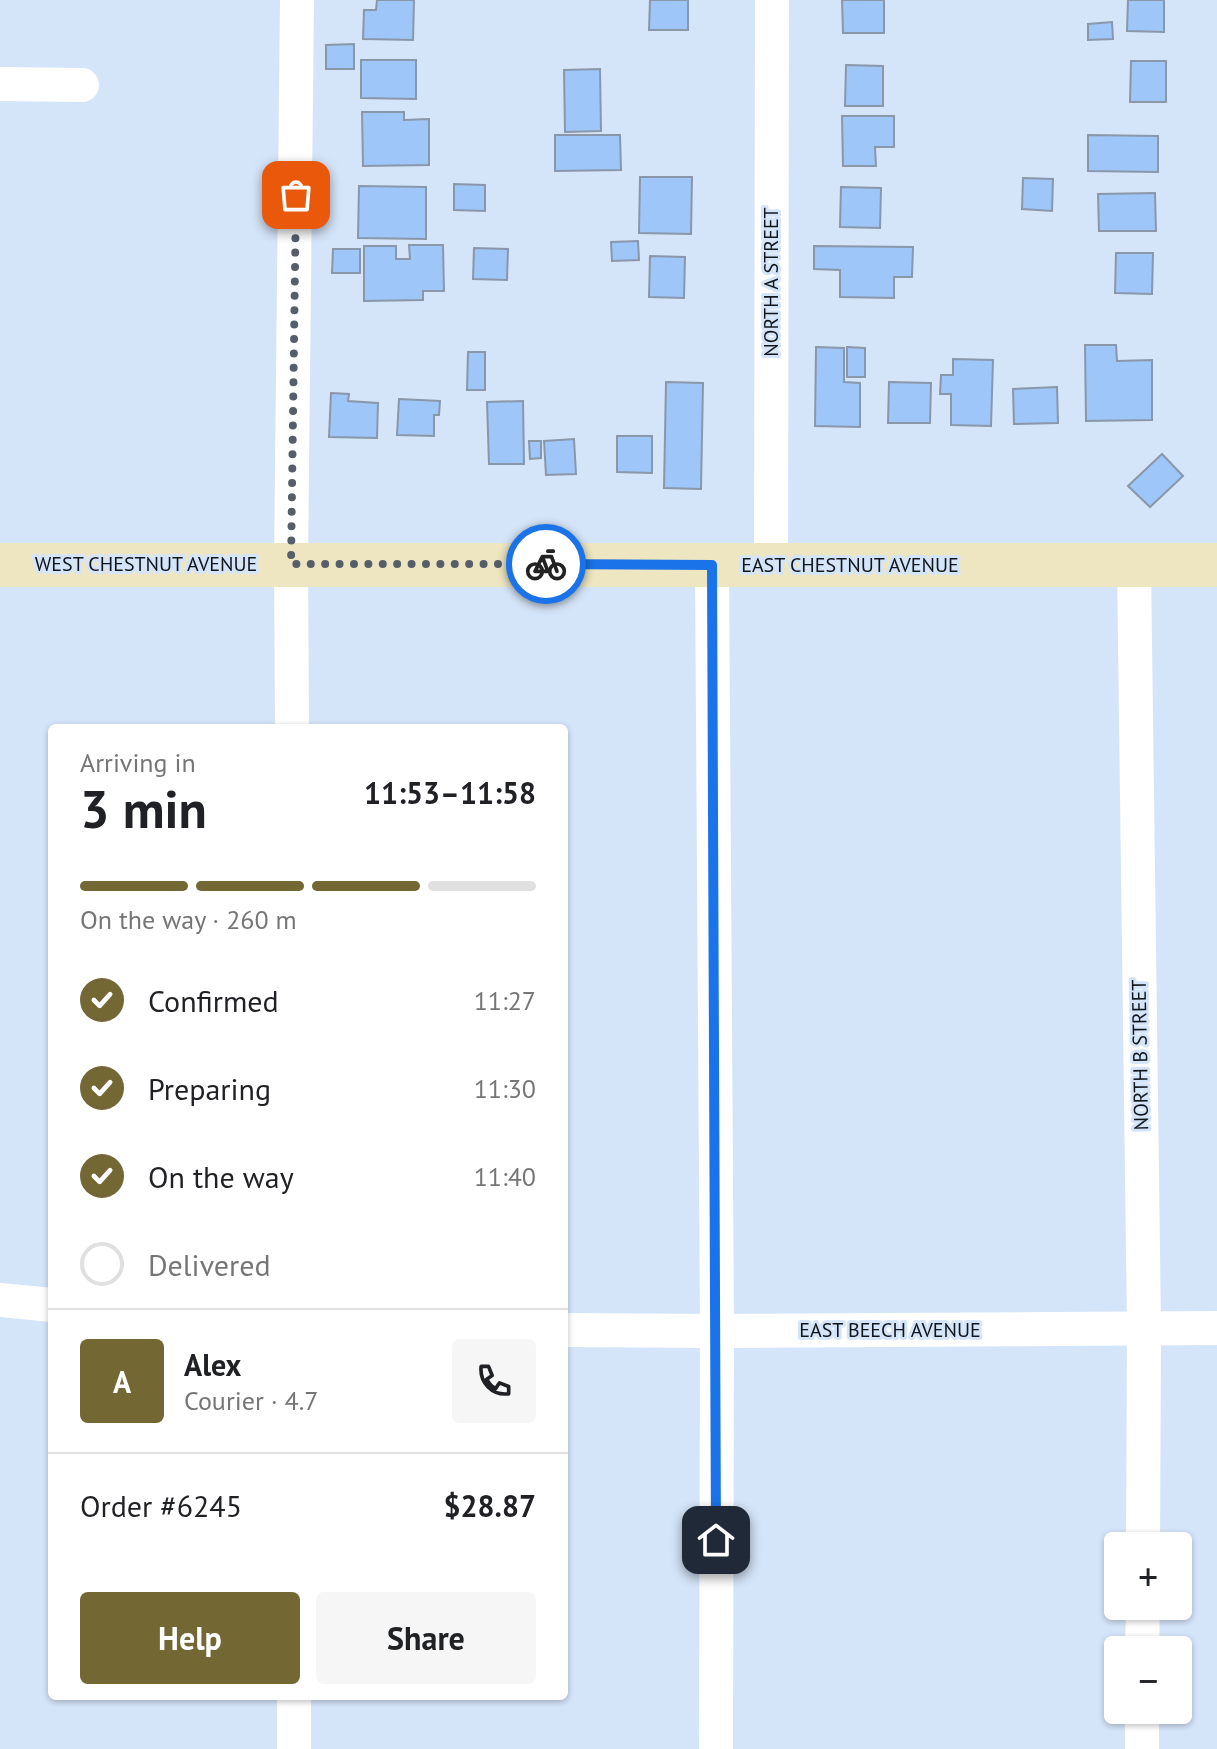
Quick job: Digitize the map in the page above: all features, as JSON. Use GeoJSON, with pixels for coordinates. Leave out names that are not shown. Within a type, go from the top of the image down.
{"type":"FeatureCollection","features":[{"type":"Feature","properties":{"kind":"street"},"geometry":{"type":"LineString","coordinates":[[292,724],[297,0]]}},
{"type":"Feature","properties":{"kind":"street","name":"NORTH A STREET"},"geometry":{"type":"LineString","coordinates":[[771,565],[772,0]]}},
{"type":"Feature","properties":{"kind":"street"},"geometry":{"type":"LineString","coordinates":[[0,84],[82,85]]}},
{"type":"Feature","properties":{"kind":"street","name":"EAST CHESTNUT AVENUE"},"geometry":{"type":"LineString","coordinates":[[291,564],[1217,565]]}},
{"type":"Feature","properties":{"kind":"street","name":"WEST CHESTNUT AVENUE"},"geometry":{"type":"LineString","coordinates":[[0,565],[291,564]]}},
{"type":"Feature","properties":{"kind":"street"},"geometry":{"type":"LineString","coordinates":[[712,565],[717,1331],[716,1749]]}},
{"type":"Feature","properties":{"kind":"street","name":"NORTH B STREET"},"geometry":{"type":"LineString","coordinates":[[1134,565],[1144,1328],[1143,1532]]}},
{"type":"Feature","properties":{"kind":"street"},"geometry":{"type":"LineString","coordinates":[[0,1300],[48,1305]]}},
{"type":"Feature","properties":{"kind":"street","name":"EAST BEECH AVENUE"},"geometry":{"type":"LineString","coordinates":[[568,1330],[1217,1328]]}},
{"type":"Feature","properties":{"kind":"street"},"geometry":{"type":"LineString","coordinates":[[294,1700],[294,1749]]}},
{"type":"Feature","properties":{"kind":"street"},"geometry":{"type":"LineString","coordinates":[[1142,1724],[1142,1749]]}},
{"type":"Feature","properties":{"kind":"building"},"geometry":{"type":"Polygon","coordinates":[[[377,0],[414,0],[413,40],[363,39],[364,10],[376,10],[377,0]]]}},
{"type":"Feature","properties":{"kind":"building"},"geometry":{"type":"Polygon","coordinates":[[[650,0],[688,0],[688,30],[649,30],[650,0]]]}},
{"type":"Feature","properties":{"kind":"building"},"geometry":{"type":"Polygon","coordinates":[[[842,0],[884,0],[884,33],[843,33],[842,0]]]}},
{"type":"Feature","properties":{"kind":"building"},"geometry":{"type":"Polygon","coordinates":[[[1128,0],[1164,0],[1164,32],[1127,31],[1128,0]]]}},
{"type":"Feature","properties":{"kind":"building"},"geometry":{"type":"Polygon","coordinates":[[[1112,22],[1113,39],[1088,40],[1088,24],[1112,22]]]}},
{"type":"Feature","properties":{"kind":"building"},"geometry":{"type":"Polygon","coordinates":[[[354,44],[354,69],[326,69],[326,45],[354,44]]]}},
{"type":"Feature","properties":{"kind":"building"},"geometry":{"type":"Polygon","coordinates":[[[361,60],[416,60],[416,99],[361,98],[361,60]]]}},
{"type":"Feature","properties":{"kind":"building"},"geometry":{"type":"Polygon","coordinates":[[[1131,61],[1166,61],[1166,102],[1130,102],[1131,61]]]}},
{"type":"Feature","properties":{"kind":"building"},"geometry":{"type":"Polygon","coordinates":[[[846,65],[883,66],[883,106],[845,106],[846,65]]]}},
{"type":"Feature","properties":{"kind":"building"},"geometry":{"type":"Polygon","coordinates":[[[600,69],[601,131],[565,132],[564,70],[600,69]]]}},
{"type":"Feature","properties":{"kind":"building"},"geometry":{"type":"Polygon","coordinates":[[[362,112],[404,112],[404,120],[429,119],[429,165],[363,166],[362,112]]]}},
{"type":"Feature","properties":{"kind":"building"},"geometry":{"type":"Polygon","coordinates":[[[842,116],[894,116],[894,147],[875,147],[876,166],[843,166],[842,116]]]}},
{"type":"Feature","properties":{"kind":"building"},"geometry":{"type":"Polygon","coordinates":[[[555,135],[620,135],[621,170],[555,171],[555,135]]]}},
{"type":"Feature","properties":{"kind":"building"},"geometry":{"type":"Polygon","coordinates":[[[1088,135],[1158,136],[1158,172],[1088,171],[1088,135]]]}},
{"type":"Feature","properties":{"kind":"building"},"geometry":{"type":"Polygon","coordinates":[[[640,177],[692,177],[691,234],[639,233],[640,177]]]}},
{"type":"Feature","properties":{"kind":"building"},"geometry":{"type":"Polygon","coordinates":[[[1023,178],[1053,179],[1052,211],[1022,209],[1023,178]]]}},
{"type":"Feature","properties":{"kind":"building"},"geometry":{"type":"Polygon","coordinates":[[[454,184],[485,185],[485,211],[454,210],[454,184]]]}},
{"type":"Feature","properties":{"kind":"building"},"geometry":{"type":"Polygon","coordinates":[[[359,186],[426,187],[426,239],[358,238],[359,186]]]}},
{"type":"Feature","properties":{"kind":"building"},"geometry":{"type":"Polygon","coordinates":[[[841,187],[881,188],[880,228],[840,227],[841,187]]]}},
{"type":"Feature","properties":{"kind":"building"},"geometry":{"type":"Polygon","coordinates":[[[1155,193],[1156,231],[1099,231],[1098,194],[1155,193]]]}},
{"type":"Feature","properties":{"kind":"building"},"geometry":{"type":"Polygon","coordinates":[[[638,241],[639,260],[612,261],[611,242],[638,241]]]}},
{"type":"Feature","properties":{"kind":"building"},"geometry":{"type":"Polygon","coordinates":[[[409,245],[443,245],[444,291],[423,291],[423,300],[364,301],[364,246],[396,246],[396,259],[410,259],[409,245]]]}},
{"type":"Feature","properties":{"kind":"building"},"geometry":{"type":"Polygon","coordinates":[[[814,246],[913,247],[912,277],[894,277],[894,298],[840,297],[840,270],[814,269],[814,246]]]}},
{"type":"Feature","properties":{"kind":"building"},"geometry":{"type":"Polygon","coordinates":[[[474,248],[508,249],[507,280],[473,279],[474,248]]]}},
{"type":"Feature","properties":{"kind":"building"},"geometry":{"type":"Polygon","coordinates":[[[333,249],[360,249],[360,273],[332,273],[333,249]]]}},
{"type":"Feature","properties":{"kind":"building"},"geometry":{"type":"Polygon","coordinates":[[[1116,253],[1153,253],[1152,294],[1115,293],[1116,253]]]}},
{"type":"Feature","properties":{"kind":"building"},"geometry":{"type":"Polygon","coordinates":[[[650,256],[685,257],[684,298],[649,297],[650,256]]]}},
{"type":"Feature","properties":{"kind":"building"},"geometry":{"type":"Polygon","coordinates":[[[1085,345],[1116,345],[1117,361],[1152,360],[1152,420],[1086,421],[1085,345]]]}},
{"type":"Feature","properties":{"kind":"building"},"geometry":{"type":"Polygon","coordinates":[[[816,347],[844,348],[844,382],[860,383],[860,427],[815,426],[816,347]]]}},
{"type":"Feature","properties":{"kind":"building"},"geometry":{"type":"Polygon","coordinates":[[[847,347],[865,348],[865,377],[847,377],[847,347]]]}},
{"type":"Feature","properties":{"kind":"building"},"geometry":{"type":"Polygon","coordinates":[[[468,352],[485,352],[485,390],[467,390],[468,352]]]}},
{"type":"Feature","properties":{"kind":"building"},"geometry":{"type":"Polygon","coordinates":[[[953,359],[993,360],[991,426],[951,425],[951,394],[940,394],[941,375],[953,375],[953,359]]]}},
{"type":"Feature","properties":{"kind":"building"},"geometry":{"type":"Polygon","coordinates":[[[666,382],[703,383],[701,489],[664,488],[666,382]]]}},
{"type":"Feature","properties":{"kind":"building"},"geometry":{"type":"Polygon","coordinates":[[[889,382],[931,383],[930,423],[888,423],[889,382]]]}},
{"type":"Feature","properties":{"kind":"building"},"geometry":{"type":"Polygon","coordinates":[[[1057,387],[1058,423],[1014,424],[1013,389],[1057,387]]]}},
{"type":"Feature","properties":{"kind":"building"},"geometry":{"type":"Polygon","coordinates":[[[331,393],[349,394],[348,401],[378,403],[377,438],[329,437],[331,393]]]}},
{"type":"Feature","properties":{"kind":"building"},"geometry":{"type":"Polygon","coordinates":[[[399,399],[440,401],[439,415],[434,415],[434,436],[397,435],[399,399]]]}},
{"type":"Feature","properties":{"kind":"building"},"geometry":{"type":"Polygon","coordinates":[[[523,401],[524,464],[489,464],[487,402],[523,401]]]}},
{"type":"Feature","properties":{"kind":"building"},"geometry":{"type":"Polygon","coordinates":[[[617,436],[652,436],[652,473],[617,472],[617,436]]]}},
{"type":"Feature","properties":{"kind":"building"},"geometry":{"type":"Polygon","coordinates":[[[574,439],[576,474],[546,475],[544,441],[574,439]]]}},
{"type":"Feature","properties":{"kind":"building"},"geometry":{"type":"Polygon","coordinates":[[[529,441],[541,441],[541,458],[530,459],[529,441]]]}},
{"type":"Feature","properties":{"kind":"building"},"geometry":{"type":"Polygon","coordinates":[[[1162,454],[1183,476],[1150,507],[1128,486],[1162,454]]]}},
{"type":"Feature","properties":{"kind":"way so far"},"geometry":{"type":"LineString","coordinates":[[296,195],[291,564],[546,564]]}},
{"type":"Feature","properties":{"kind":"route"},"geometry":{"type":"LineString","coordinates":[[546,564],[712,565],[716,1540]]}}]}
